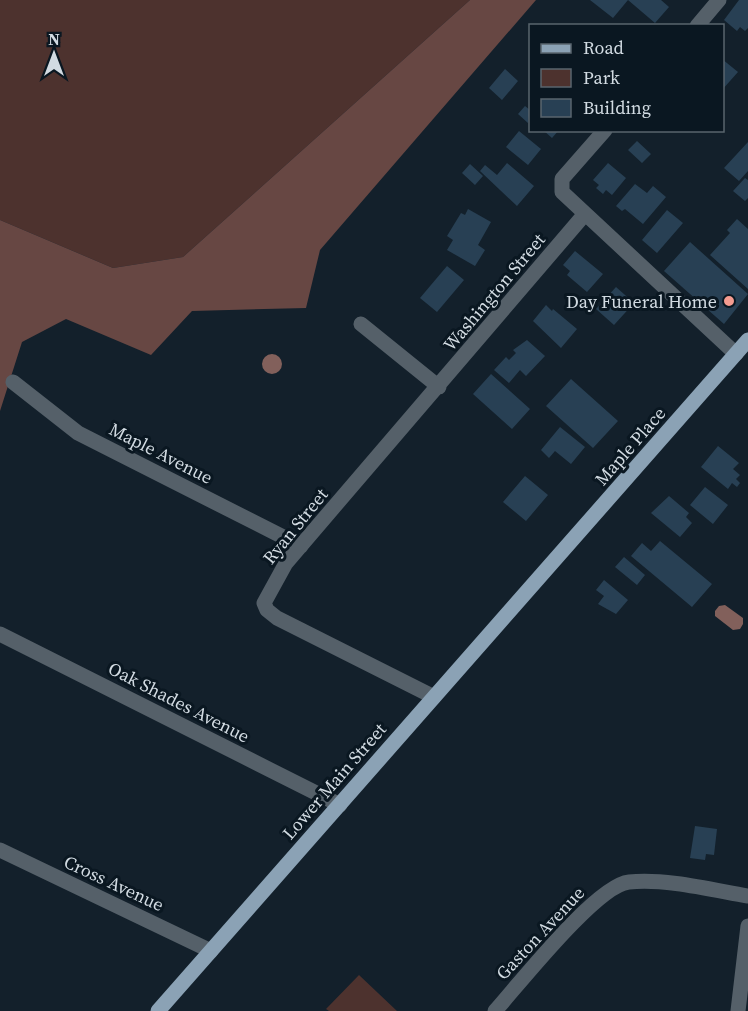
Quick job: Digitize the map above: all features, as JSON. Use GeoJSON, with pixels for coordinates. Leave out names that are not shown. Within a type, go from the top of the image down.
{"type":"FeatureCollection","features":[{"type":"Feature","properties":{"kind":"main road","name":"Maple Place"},"geometry":{"type":"LineString","coordinates":[[540,576],[748,340]]}},
{"type":"Feature","properties":{"kind":"main road","name":"Lower Main Street"},"geometry":{"type":"LineString","coordinates":[[158,1011],[540,576]]}},
{"type":"Feature","properties":{"kind":"street"},"geometry":{"type":"LineString","coordinates":[[699,24],[719,0]]}},
{"type":"Feature","properties":{"kind":"street"},"geometry":{"type":"LineString","coordinates":[[603,132],[562,179],[560,188],[584,215],[736,354]]}},
{"type":"Feature","properties":{"kind":"street","name":"Washington Street"},"geometry":{"type":"LineString","coordinates":[[360,477],[584,215]]}},
{"type":"Feature","properties":{"kind":"street"},"geometry":{"type":"LineString","coordinates":[[361,324],[439,387]]}},
{"type":"Feature","properties":{"kind":"street","name":"Maple Avenue"},"geometry":{"type":"LineString","coordinates":[[13,382],[78,433],[301,546]]}},
{"type":"Feature","properties":{"kind":"street","name":"Ryan Street"},"geometry":{"type":"LineString","coordinates":[[360,477],[286,563],[264,603],[267,610],[277,618],[434,698]]}},
{"type":"Feature","properties":{"kind":"street","name":"Oak Shades Avenue"},"geometry":{"type":"LineString","coordinates":[[0,633],[340,805]]}},
{"type":"Feature","properties":{"kind":"street","name":"Cross Avenue"},"geometry":{"type":"LineString","coordinates":[[0,850],[211,951]]}},
{"type":"Feature","properties":{"kind":"street","name":"Gaston Avenue"},"geometry":{"type":"LineString","coordinates":[[495,1011],[566,932],[601,896],[617,885],[647,882],[748,896]]}},
{"type":"Feature","properties":{"kind":"street"},"geometry":{"type":"LineString","coordinates":[[738,1011],[748,926]]}},
{"type":"Feature","properties":{"kind":"green space"},"geometry":{"type":"Polygon","coordinates":[[[0,0],[470,0],[183,257],[113,268],[0,220],[0,0]]]}},
{"type":"Feature","properties":{"kind":"green space"},"geometry":{"type":"Polygon","coordinates":[[[359,975],[397,1011],[329,1011],[326,1009],[359,975]]]}},
{"type":"Feature","properties":{"kind":"shaded area"},"geometry":{"type":"Polygon","coordinates":[[[470,0],[536,0],[320,250],[306,308],[192,311],[151,355],[66,319],[22,342],[0,411],[0,220],[113,268],[183,257],[470,0]]]}},
{"type":"Feature","properties":{"kind":"shaded area"},"geometry":{"type":"Polygon","coordinates":[[[272,354],[279,357],[282,364],[279,371],[272,374],[265,371],[262,364],[265,357],[272,354]]]}},
{"type":"Feature","properties":{"kind":"shaded area"},"geometry":{"type":"Polygon","coordinates":[[[725,605],[743,618],[740,629],[733,630],[715,616],[715,611],[719,606],[725,605]]]}},
{"type":"Feature","properties":{"kind":"building"},"geometry":{"type":"Polygon","coordinates":[[[590,0],[628,0],[613,18],[590,0]]]}},
{"type":"Feature","properties":{"kind":"building"},"geometry":{"type":"Polygon","coordinates":[[[628,0],[661,0],[669,7],[655,23],[628,0]]]}},
{"type":"Feature","properties":{"kind":"building"},"geometry":{"type":"Polygon","coordinates":[[[739,0],[748,0],[748,28],[745,31],[740,27],[737,31],[724,20],[739,0]]]}},
{"type":"Feature","properties":{"kind":"building"},"geometry":{"type":"Polygon","coordinates":[[[724,61],[738,72],[724,88],[724,61]]]}},
{"type":"Feature","properties":{"kind":"building"},"geometry":{"type":"Polygon","coordinates":[[[505,69],[518,81],[502,100],[489,88],[505,69]]]}},
{"type":"Feature","properties":{"kind":"building"},"geometry":{"type":"Polygon","coordinates":[[[525,106],[529,109],[528,123],[518,114],[525,106]]]}},
{"type":"Feature","properties":{"kind":"building"},"geometry":{"type":"Polygon","coordinates":[[[519,131],[541,149],[528,165],[506,147],[519,131]]]}},
{"type":"Feature","properties":{"kind":"building"},"geometry":{"type":"Polygon","coordinates":[[[545,132],[557,132],[552,138],[545,132]]]}},
{"type":"Feature","properties":{"kind":"building"},"geometry":{"type":"Polygon","coordinates":[[[637,141],[651,154],[642,163],[628,150],[637,141]]]}},
{"type":"Feature","properties":{"kind":"building"},"geometry":{"type":"Polygon","coordinates":[[[748,142],[748,171],[739,181],[724,168],[748,142]]]}},
{"type":"Feature","properties":{"kind":"building"},"geometry":{"type":"Polygon","coordinates":[[[507,163],[534,186],[517,206],[480,171],[485,165],[497,175],[507,163]]]}},
{"type":"Feature","properties":{"kind":"building"},"geometry":{"type":"Polygon","coordinates":[[[608,163],[626,178],[612,195],[606,190],[603,194],[596,188],[599,185],[593,180],[608,163]]]}},
{"type":"Feature","properties":{"kind":"building"},"geometry":{"type":"Polygon","coordinates":[[[470,164],[483,176],[475,185],[462,173],[470,164]]]}},
{"type":"Feature","properties":{"kind":"building"},"geometry":{"type":"Polygon","coordinates":[[[745,178],[748,180],[748,198],[745,201],[733,191],[745,178]]]}},
{"type":"Feature","properties":{"kind":"building"},"geometry":{"type":"Polygon","coordinates":[[[635,184],[647,193],[653,186],[666,197],[643,224],[625,209],[622,211],[616,206],[635,184]]]}},
{"type":"Feature","properties":{"kind":"building"},"geometry":{"type":"Polygon","coordinates":[[[468,209],[491,222],[478,245],[485,250],[475,266],[447,250],[453,240],[447,236],[461,213],[465,215],[468,209]]]}},
{"type":"Feature","properties":{"kind":"building"},"geometry":{"type":"Polygon","coordinates":[[[667,210],[683,223],[657,253],[642,240],[667,210]]]}},
{"type":"Feature","properties":{"kind":"building"},"geometry":{"type":"Polygon","coordinates":[[[737,219],[748,229],[748,289],[710,255],[730,233],[727,230],[737,219]]]}},
{"type":"Feature","properties":{"kind":"building"},"geometry":{"type":"Polygon","coordinates":[[[690,242],[748,294],[724,324],[664,271],[690,242]]]}},
{"type":"Feature","properties":{"kind":"building"},"geometry":{"type":"Polygon","coordinates":[[[575,251],[603,274],[587,292],[567,275],[570,271],[563,265],[575,251]]]}},
{"type":"Feature","properties":{"kind":"building"},"geometry":{"type":"Polygon","coordinates":[[[447,266],[464,280],[437,312],[420,298],[447,266]]]}},
{"type":"Feature","properties":{"kind":"building"},"geometry":{"type":"Polygon","coordinates":[[[616,287],[634,303],[614,325],[596,309],[616,287]]]}},
{"type":"Feature","properties":{"kind":"building"},"geometry":{"type":"Polygon","coordinates":[[[546,305],[577,329],[561,348],[533,321],[546,305]]]}},
{"type":"Feature","properties":{"kind":"building"},"geometry":{"type":"Polygon","coordinates":[[[527,340],[545,356],[526,376],[520,370],[509,383],[494,370],[506,357],[509,360],[516,353],[513,350],[527,340]]]}},
{"type":"Feature","properties":{"kind":"building"},"geometry":{"type":"Polygon","coordinates":[[[491,374],[530,409],[512,429],[473,394],[491,374]]]}},
{"type":"Feature","properties":{"kind":"building"},"geometry":{"type":"Polygon","coordinates":[[[571,379],[618,421],[593,448],[546,406],[571,379]]]}},
{"type":"Feature","properties":{"kind":"building"},"geometry":{"type":"Polygon","coordinates":[[[560,427],[585,447],[571,464],[555,451],[549,458],[541,450],[560,427]]]}},
{"type":"Feature","properties":{"kind":"building"},"geometry":{"type":"Polygon","coordinates":[[[718,446],[739,463],[733,469],[740,475],[736,479],[740,483],[737,487],[732,483],[728,489],[701,467],[718,446]]]}},
{"type":"Feature","properties":{"kind":"building"},"geometry":{"type":"Polygon","coordinates":[[[525,476],[548,495],[526,521],[503,502],[525,476]]]}},
{"type":"Feature","properties":{"kind":"building"},"geometry":{"type":"Polygon","coordinates":[[[705,487],[728,505],[713,524],[690,505],[705,487]]]}},
{"type":"Feature","properties":{"kind":"building"},"geometry":{"type":"Polygon","coordinates":[[[669,496],[689,513],[686,517],[692,523],[680,537],[651,513],[669,496]]]}},
{"type":"Feature","properties":{"kind":"building"},"geometry":{"type":"Polygon","coordinates":[[[660,541],[712,584],[692,607],[631,556],[642,543],[651,551],[660,541]]]}},
{"type":"Feature","properties":{"kind":"building"},"geometry":{"type":"Polygon","coordinates":[[[624,557],[645,575],[637,585],[615,567],[624,557]]]}},
{"type":"Feature","properties":{"kind":"building"},"geometry":{"type":"Polygon","coordinates":[[[604,580],[628,600],[616,614],[598,604],[604,596],[596,590],[604,580]]]}},
{"type":"Feature","properties":{"kind":"building"},"geometry":{"type":"Polygon","coordinates":[[[695,826],[717,829],[714,855],[706,854],[705,860],[690,858],[695,826]]]}},
{"type":"Feature","properties":{"kind":"place","name":"Day Funeral Home"},"geometry":{"type":"Point","coordinates":[729,301]}}]}
